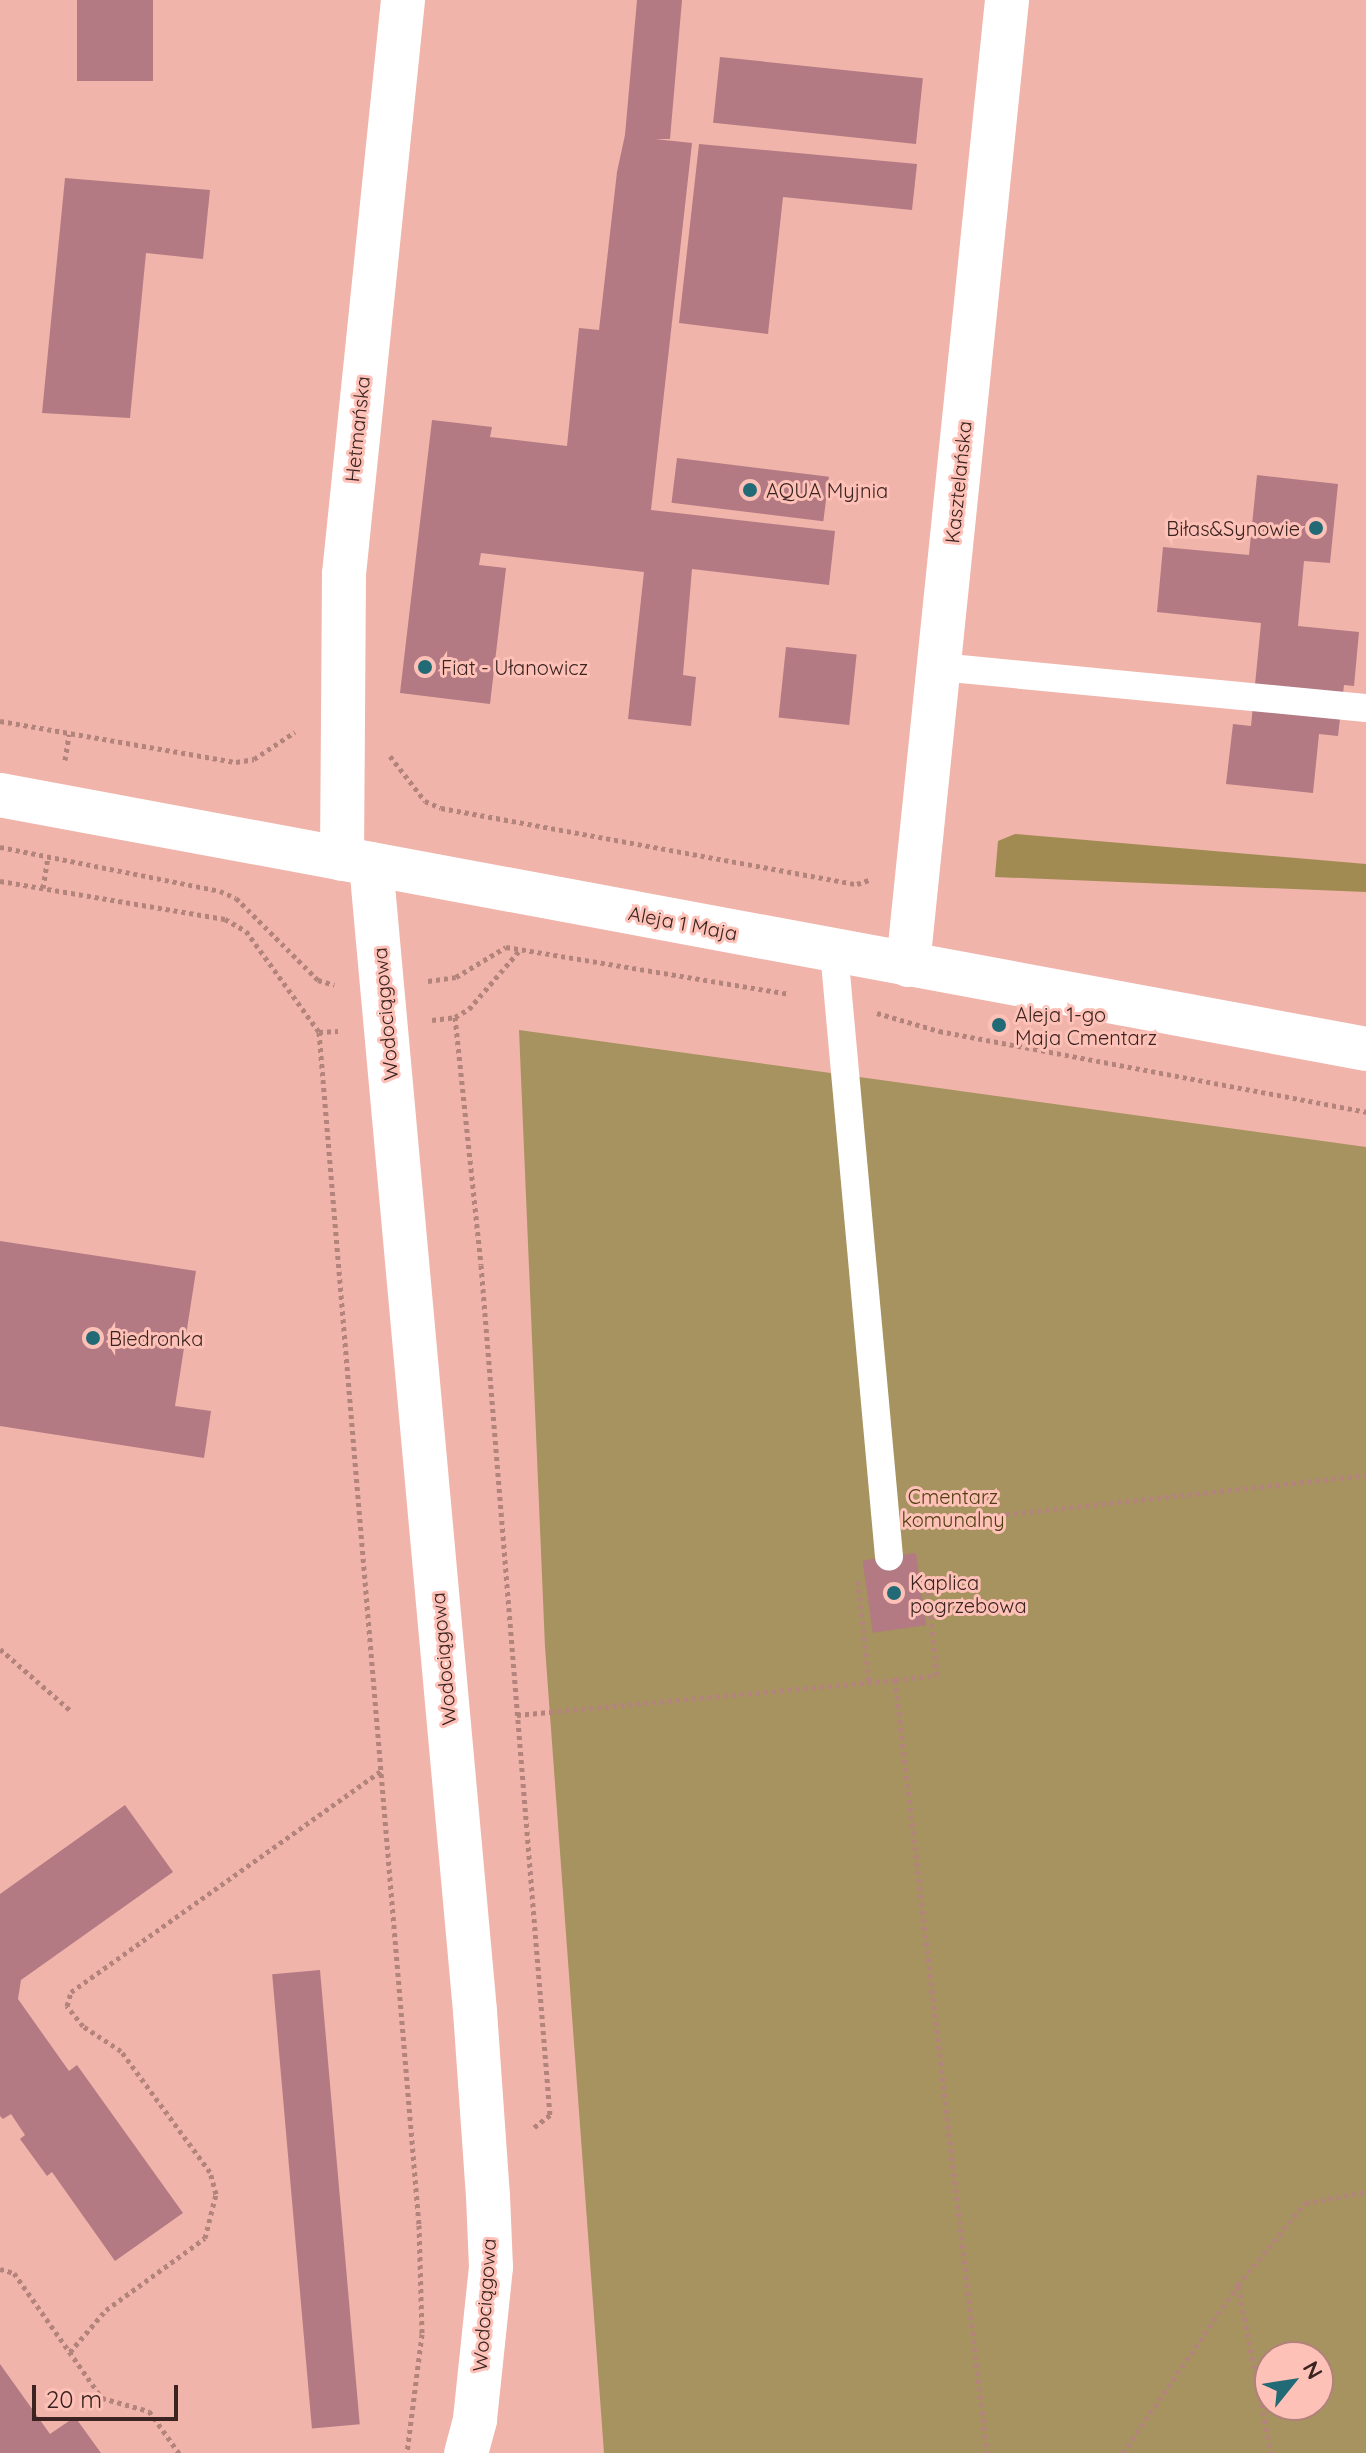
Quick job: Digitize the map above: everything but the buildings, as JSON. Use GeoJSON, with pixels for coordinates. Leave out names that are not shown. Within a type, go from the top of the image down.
{"type":"FeatureCollection","features":[{"type":"Feature","properties":{"kind":"street","name":"Hetmańska"},"geometry":{"type":"LineString","coordinates":[[356,861],[344,574],[403,0]]}},
{"type":"Feature","properties":{"kind":"street","name":"Kasztelańska"},"geometry":{"type":"LineString","coordinates":[[908,965],[1007,0]]}},
{"type":"Feature","properties":{"kind":"street","name":"Aleja 1 Maja"},"geometry":{"type":"LineString","coordinates":[[0,795],[1366,1049]]}},
{"type":"Feature","properties":{"kind":"street","name":"Wodociągowa"},"geometry":{"type":"LineString","coordinates":[[356,861],[382,983],[474,1997],[488,2196],[491,2267],[475,2420],[466,2453]]}},
{"type":"Feature","properties":{"kind":"lane"},"geometry":{"type":"LineString","coordinates":[[940,667],[1366,708]]}},
{"type":"Feature","properties":{"kind":"lane"},"geometry":{"type":"LineString","coordinates":[[834,951],[889,1557]]}},
{"type":"Feature","properties":{"kind":"path"},"geometry":{"type":"LineString","coordinates":[[0,721],[236,762],[254,759],[268,752],[300,728]]}},
{"type":"Feature","properties":{"kind":"path"},"geometry":{"type":"LineString","coordinates":[[383,746],[425,801],[441,808],[857,884],[870,880]]}},
{"type":"Feature","properties":{"kind":"path"},"geometry":{"type":"LineString","coordinates":[[0,847],[220,891],[236,898],[318,980],[331,986],[447,980],[506,947],[839,1002],[939,1031],[1366,1112]]}},
{"type":"Feature","properties":{"kind":"path"},"geometry":{"type":"LineString","coordinates":[[0,881],[225,919],[246,931],[319,1032],[419,2225],[422,2334],[418,2392],[407,2453]]}},
{"type":"Feature","properties":{"kind":"path"},"geometry":{"type":"LineString","coordinates":[[520,950],[469,1009],[455,1017],[481,1265],[550,2115],[531,2131],[532,2146]]}},
{"type":"Feature","properties":{"kind":"path"},"geometry":{"type":"LineString","coordinates":[[921,1523],[1366,1475]]}},
{"type":"Feature","properties":{"kind":"path"},"geometry":{"type":"LineString","coordinates":[[517,1715],[937,1675],[926,1569]]}},
{"type":"Feature","properties":{"kind":"path"},"geometry":{"type":"LineString","coordinates":[[0,1649],[70,1710]]}},
{"type":"Feature","properties":{"kind":"path"},"geometry":{"type":"LineString","coordinates":[[895,1680],[987,2453]]}},
{"type":"Feature","properties":{"kind":"path"},"geometry":{"type":"LineString","coordinates":[[70,2352],[106,2310],[205,2238],[216,2194],[210,2172],[121,2051],[83,2026],[67,2006],[71,1992],[382,1770]]}},
{"type":"Feature","properties":{"kind":"path"},"geometry":{"type":"LineString","coordinates":[[1123,2453],[1238,2285],[1305,2203],[1366,2192]]}},
{"type":"Feature","properties":{"kind":"path"},"geometry":{"type":"LineString","coordinates":[[0,2269],[14,2273],[102,2398],[149,2411],[179,2453]]}},
{"type":"Feature","properties":{"kind":"path"},"geometry":{"type":"LineString","coordinates":[[1238,2285],[1271,2453]]}},
{"type":"Feature","properties":{"kind":"green space","name":"Cmentarz komunalny"},"geometry":{"type":"Polygon","coordinates":[[[519,1030],[1366,1147],[1366,2453],[604,2453],[545,1647],[519,1030]]]}},
{"type":"Feature","properties":{"kind":"shaded area"},"geometry":{"type":"Polygon","coordinates":[[[1015,834],[1366,864],[1366,892],[995,877],[998,841],[1015,834]]]}},
{"type":"Feature","properties":{"kind":"place","name":"AQUA Myjnia"},"geometry":{"type":"Point","coordinates":[750,490]}},
{"type":"Feature","properties":{"kind":"place","name":"Biłas&Synowie"},"geometry":{"type":"Point","coordinates":[1316,528]}},
{"type":"Feature","properties":{"kind":"place","name":"Fiat - Ułanowicz"},"geometry":{"type":"Point","coordinates":[425,667]}},
{"type":"Feature","properties":{"kind":"place","name":"Aleja 1-go Maja Cmentarz"},"geometry":{"type":"Point","coordinates":[999,1025]}},
{"type":"Feature","properties":{"kind":"place","name":"Biedronka"},"geometry":{"type":"Point","coordinates":[93,1338]}},
{"type":"Feature","properties":{"kind":"place","name":"Kaplica pogrzebowa"},"geometry":{"type":"Point","coordinates":[894,1593]}}]}
